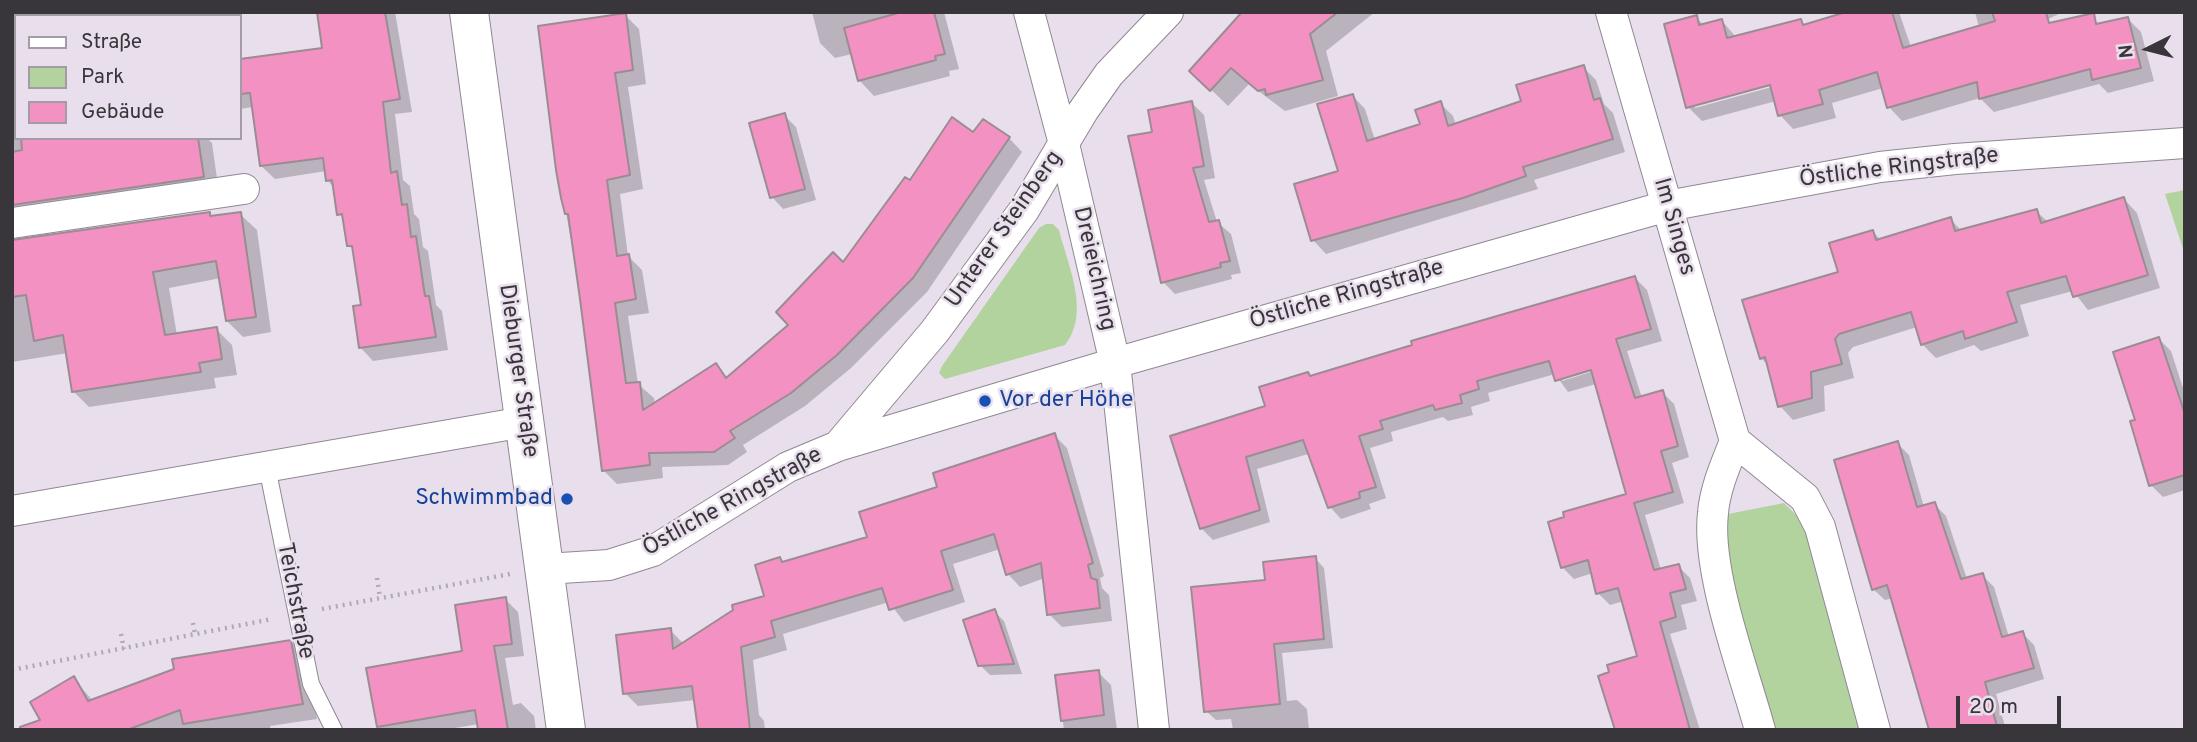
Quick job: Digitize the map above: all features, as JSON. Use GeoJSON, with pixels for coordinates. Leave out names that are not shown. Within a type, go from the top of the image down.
{"type":"FeatureCollection","features":[{"type":"Feature","properties":{"kind":"street","name":"Dieburger Straße"},"geometry":{"type":"LineString","coordinates":[[469,12],[524,422],[529,571],[566,730]]}},
{"type":"Feature","properties":{"kind":"street","name":"Dreieichring"},"geometry":{"type":"LineString","coordinates":[[1029,12],[1064,144],[1115,363]]}},
{"type":"Feature","properties":{"kind":"street","name":"Unterer Steinberg"},"geometry":{"type":"LineString","coordinates":[[838,446],[935,331],[1024,210],[1083,111],[1109,74],[1168,12]]}},
{"type":"Feature","properties":{"kind":"street","name":"Im Singes"},"geometry":{"type":"LineString","coordinates":[[1611,12],[1735,441]]}},
{"type":"Feature","properties":{"kind":"street","name":"Östliche Ringstraße"},"geometry":{"type":"LineString","coordinates":[[529,571],[609,565],[653,551],[789,467],[838,446],[1115,363],[1667,206],[1880,167],[2185,143]]}},
{"type":"Feature","properties":{"kind":"street"},"geometry":{"type":"LineString","coordinates":[[12,223],[244,189]]}},
{"type":"Feature","properties":{"kind":"street"},"geometry":{"type":"LineString","coordinates":[[1115,363],[1154,730]]}},
{"type":"Feature","properties":{"kind":"street"},"geometry":{"type":"LineString","coordinates":[[12,511],[524,422]]}},
{"type":"Feature","properties":{"kind":"street"},"geometry":{"type":"LineString","coordinates":[[1760,730],[1713,550],[1714,503],[1735,441],[1805,498],[1820,527],[1875,730]]}},
{"type":"Feature","properties":{"kind":"lane","name":"Teichstraße"},"geometry":{"type":"LineString","coordinates":[[267,467],[311,684],[334,730]]}},
{"type":"Feature","properties":{"kind":"path"},"geometry":{"type":"LineString","coordinates":[[12,670],[529,571]]}},
{"type":"Feature","properties":{"kind":"path"},"geometry":{"type":"LineString","coordinates":[[377,578],[380,598]]}},
{"type":"Feature","properties":{"kind":"path"},"geometry":{"type":"LineString","coordinates":[[193,623],[195,635]]}},
{"type":"Feature","properties":{"kind":"path"},"geometry":{"type":"LineString","coordinates":[[121,634],[124,649]]}},
{"type":"Feature","properties":{"kind":"green space"},"geometry":{"type":"Polygon","coordinates":[[[2185,190],[2185,255],[2165,194],[2185,190]]]}},
{"type":"Feature","properties":{"kind":"green space"},"geometry":{"type":"Polygon","coordinates":[[[1053,224],[1059,230],[1075,289],[1076,319],[1073,332],[1065,345],[945,379],[939,373],[942,366],[1039,228],[1053,224]]]}},
{"type":"Feature","properties":{"kind":"green space"},"geometry":{"type":"Polygon","coordinates":[[[1784,503],[1804,523],[1861,730],[1773,730],[1720,538],[1728,514],[1784,503]]]}},
{"type":"Feature","properties":{"kind":"building"},"geometry":{"type":"Polygon","coordinates":[[[317,12],[385,12],[400,99],[383,102],[391,173],[397,171],[402,205],[407,204],[411,237],[416,236],[425,296],[429,296],[436,337],[359,348],[353,306],[361,305],[352,246],[347,246],[342,214],[337,215],[332,180],[326,181],[323,158],[260,166],[250,93],[242,94],[242,59],[322,48],[317,12]]]}},
{"type":"Feature","properties":{"kind":"building"},"geometry":{"type":"Polygon","coordinates":[[[902,12],[934,12],[945,54],[935,56],[936,60],[858,81],[844,28],[902,12]]]}},
{"type":"Feature","properties":{"kind":"building"},"geometry":{"type":"Polygon","coordinates":[[[1242,12],[1338,12],[1310,34],[1323,80],[1266,95],[1265,89],[1258,91],[1231,68],[1210,91],[1189,71],[1242,12]]]}},
{"type":"Feature","properties":{"kind":"building"},"geometry":{"type":"Polygon","coordinates":[[[1846,12],[1892,12],[1903,48],[1995,21],[1992,12],[2046,12],[2049,23],[2094,13],[2096,24],[2128,17],[2141,68],[2092,80],[2090,69],[1979,99],[1977,82],[1887,108],[1877,72],[1819,90],[1823,104],[1778,116],[1770,85],[1686,108],[1664,24],[1697,15],[1699,25],[1722,19],[1727,38],[1801,19],[1803,25],[1846,12]]]}},
{"type":"Feature","properties":{"kind":"building"},"geometry":{"type":"Polygon","coordinates":[[[626,13],[633,70],[615,73],[630,175],[607,180],[617,256],[629,254],[636,299],[615,303],[626,383],[640,382],[643,410],[716,363],[726,378],[788,325],[776,312],[833,252],[843,262],[905,177],[910,180],[952,117],[973,132],[983,119],[1010,137],[913,278],[837,355],[791,393],[730,431],[735,438],[714,452],[649,453],[650,465],[602,471],[568,214],[565,214],[556,170],[538,26],[626,13]]]}},
{"type":"Feature","properties":{"kind":"building"},"geometry":{"type":"Polygon","coordinates":[[[1584,65],[1594,100],[1600,98],[1613,139],[1523,167],[1526,176],[1463,198],[1311,241],[1294,184],[1338,171],[1317,104],[1353,94],[1367,141],[1420,124],[1415,110],[1441,101],[1448,126],[1521,101],[1516,85],[1584,65]]]}},
{"type":"Feature","properties":{"kind":"building"},"geometry":{"type":"Polygon","coordinates":[[[1192,101],[1204,166],[1193,168],[1209,222],[1219,220],[1230,261],[1220,263],[1221,267],[1161,283],[1128,136],[1152,132],[1148,110],[1192,101]]]}},
{"type":"Feature","properties":{"kind":"building"},"geometry":{"type":"Polygon","coordinates":[[[785,113],[805,189],[770,198],[749,123],[785,113]]]}},
{"type":"Feature","properties":{"kind":"building"},"geometry":{"type":"Polygon","coordinates":[[[21,140],[198,140],[204,177],[12,205],[12,152],[22,150],[21,140]]]}},
{"type":"Feature","properties":{"kind":"building"},"geometry":{"type":"Polygon","coordinates":[[[2124,197],[2148,275],[2073,297],[2066,276],[2007,292],[2017,322],[1965,339],[1963,331],[1921,345],[1911,312],[1839,334],[1835,339],[1842,364],[1811,372],[1812,398],[1778,407],[1765,357],[1760,359],[1742,300],[1838,272],[1829,243],[1873,230],[1876,240],[1951,217],[1955,231],[2037,209],[2041,223],[2124,197]]]}},
{"type":"Feature","properties":{"kind":"building"},"geometry":{"type":"Polygon","coordinates":[[[210,212],[210,216],[241,212],[256,317],[226,321],[216,261],[153,272],[165,335],[217,327],[222,359],[199,363],[201,372],[72,392],[63,335],[34,341],[26,295],[12,297],[12,240],[210,212]]]}},
{"type":"Feature","properties":{"kind":"building"},"geometry":{"type":"Polygon","coordinates":[[[1635,276],[1651,329],[1616,339],[1635,398],[1663,390],[1678,446],[1661,451],[1673,492],[1634,503],[1654,570],[1679,564],[1686,589],[1670,593],[1676,617],[1660,622],[1690,730],[1615,730],[1598,676],[1609,672],[1607,665],[1637,656],[1618,588],[1596,594],[1588,560],[1561,568],[1548,522],[1564,517],[1563,512],[1626,494],[1591,370],[1555,381],[1549,361],[1477,381],[1479,389],[1460,395],[1462,403],[1435,410],[1433,405],[1380,421],[1383,429],[1359,436],[1376,487],[1359,492],[1360,498],[1328,508],[1303,440],[1246,457],[1260,510],[1200,529],[1170,436],[1265,406],[1259,387],[1308,372],[1310,376],[1412,345],[1411,341],[1635,276]]]}},
{"type":"Feature","properties":{"kind":"building"},"geometry":{"type":"Polygon","coordinates":[[[2159,337],[2185,414],[2185,475],[2149,486],[2130,421],[2135,420],[2113,352],[2159,337]]]}},
{"type":"Feature","properties":{"kind":"building"},"geometry":{"type":"Polygon","coordinates":[[[1055,433],[1093,563],[1088,565],[1091,578],[1097,580],[1100,608],[1047,615],[1041,563],[1006,575],[994,534],[941,551],[953,590],[889,610],[882,588],[771,621],[775,637],[741,647],[750,730],[698,730],[692,686],[623,694],[616,635],[671,628],[673,649],[733,610],[732,605],[764,596],[755,565],[780,557],[782,562],[867,537],[859,512],[937,487],[933,473],[1055,433]]]}},
{"type":"Feature","properties":{"kind":"building"},"geometry":{"type":"Polygon","coordinates":[[[1898,441],[1917,507],[1935,502],[1961,579],[1983,573],[2002,637],[2023,631],[2034,668],[1985,682],[1998,730],[1929,730],[1887,585],[1872,590],[1834,460],[1898,441]]]}},
{"type":"Feature","properties":{"kind":"building"},"geometry":{"type":"Polygon","coordinates":[[[1316,556],[1324,639],[1274,644],[1280,704],[1204,712],[1191,587],[1265,580],[1263,562],[1316,556]]]}},
{"type":"Feature","properties":{"kind":"building"},"geometry":{"type":"Polygon","coordinates":[[[506,597],[512,644],[494,646],[508,730],[478,730],[475,710],[377,727],[366,668],[462,651],[455,605],[506,597]]]}},
{"type":"Feature","properties":{"kind":"building"},"geometry":{"type":"Polygon","coordinates":[[[995,609],[1014,664],[978,666],[963,620],[995,609]]]}},
{"type":"Feature","properties":{"kind":"building"},"geometry":{"type":"Polygon","coordinates":[[[291,640],[303,704],[183,724],[180,710],[127,730],[20,730],[20,727],[40,720],[30,702],[74,676],[88,701],[174,669],[172,659],[291,640]]]}},
{"type":"Feature","properties":{"kind":"building"},"geometry":{"type":"Polygon","coordinates":[[[1099,670],[1104,715],[1061,721],[1055,675],[1099,670]]]}},
{"type":"Feature","properties":{"kind":"place","name":"Vor der Höhe"},"geometry":{"type":"Point","coordinates":[985,401]}},
{"type":"Feature","properties":{"kind":"place","name":"Schwimmbad"},"geometry":{"type":"Point","coordinates":[567,499]}}]}
